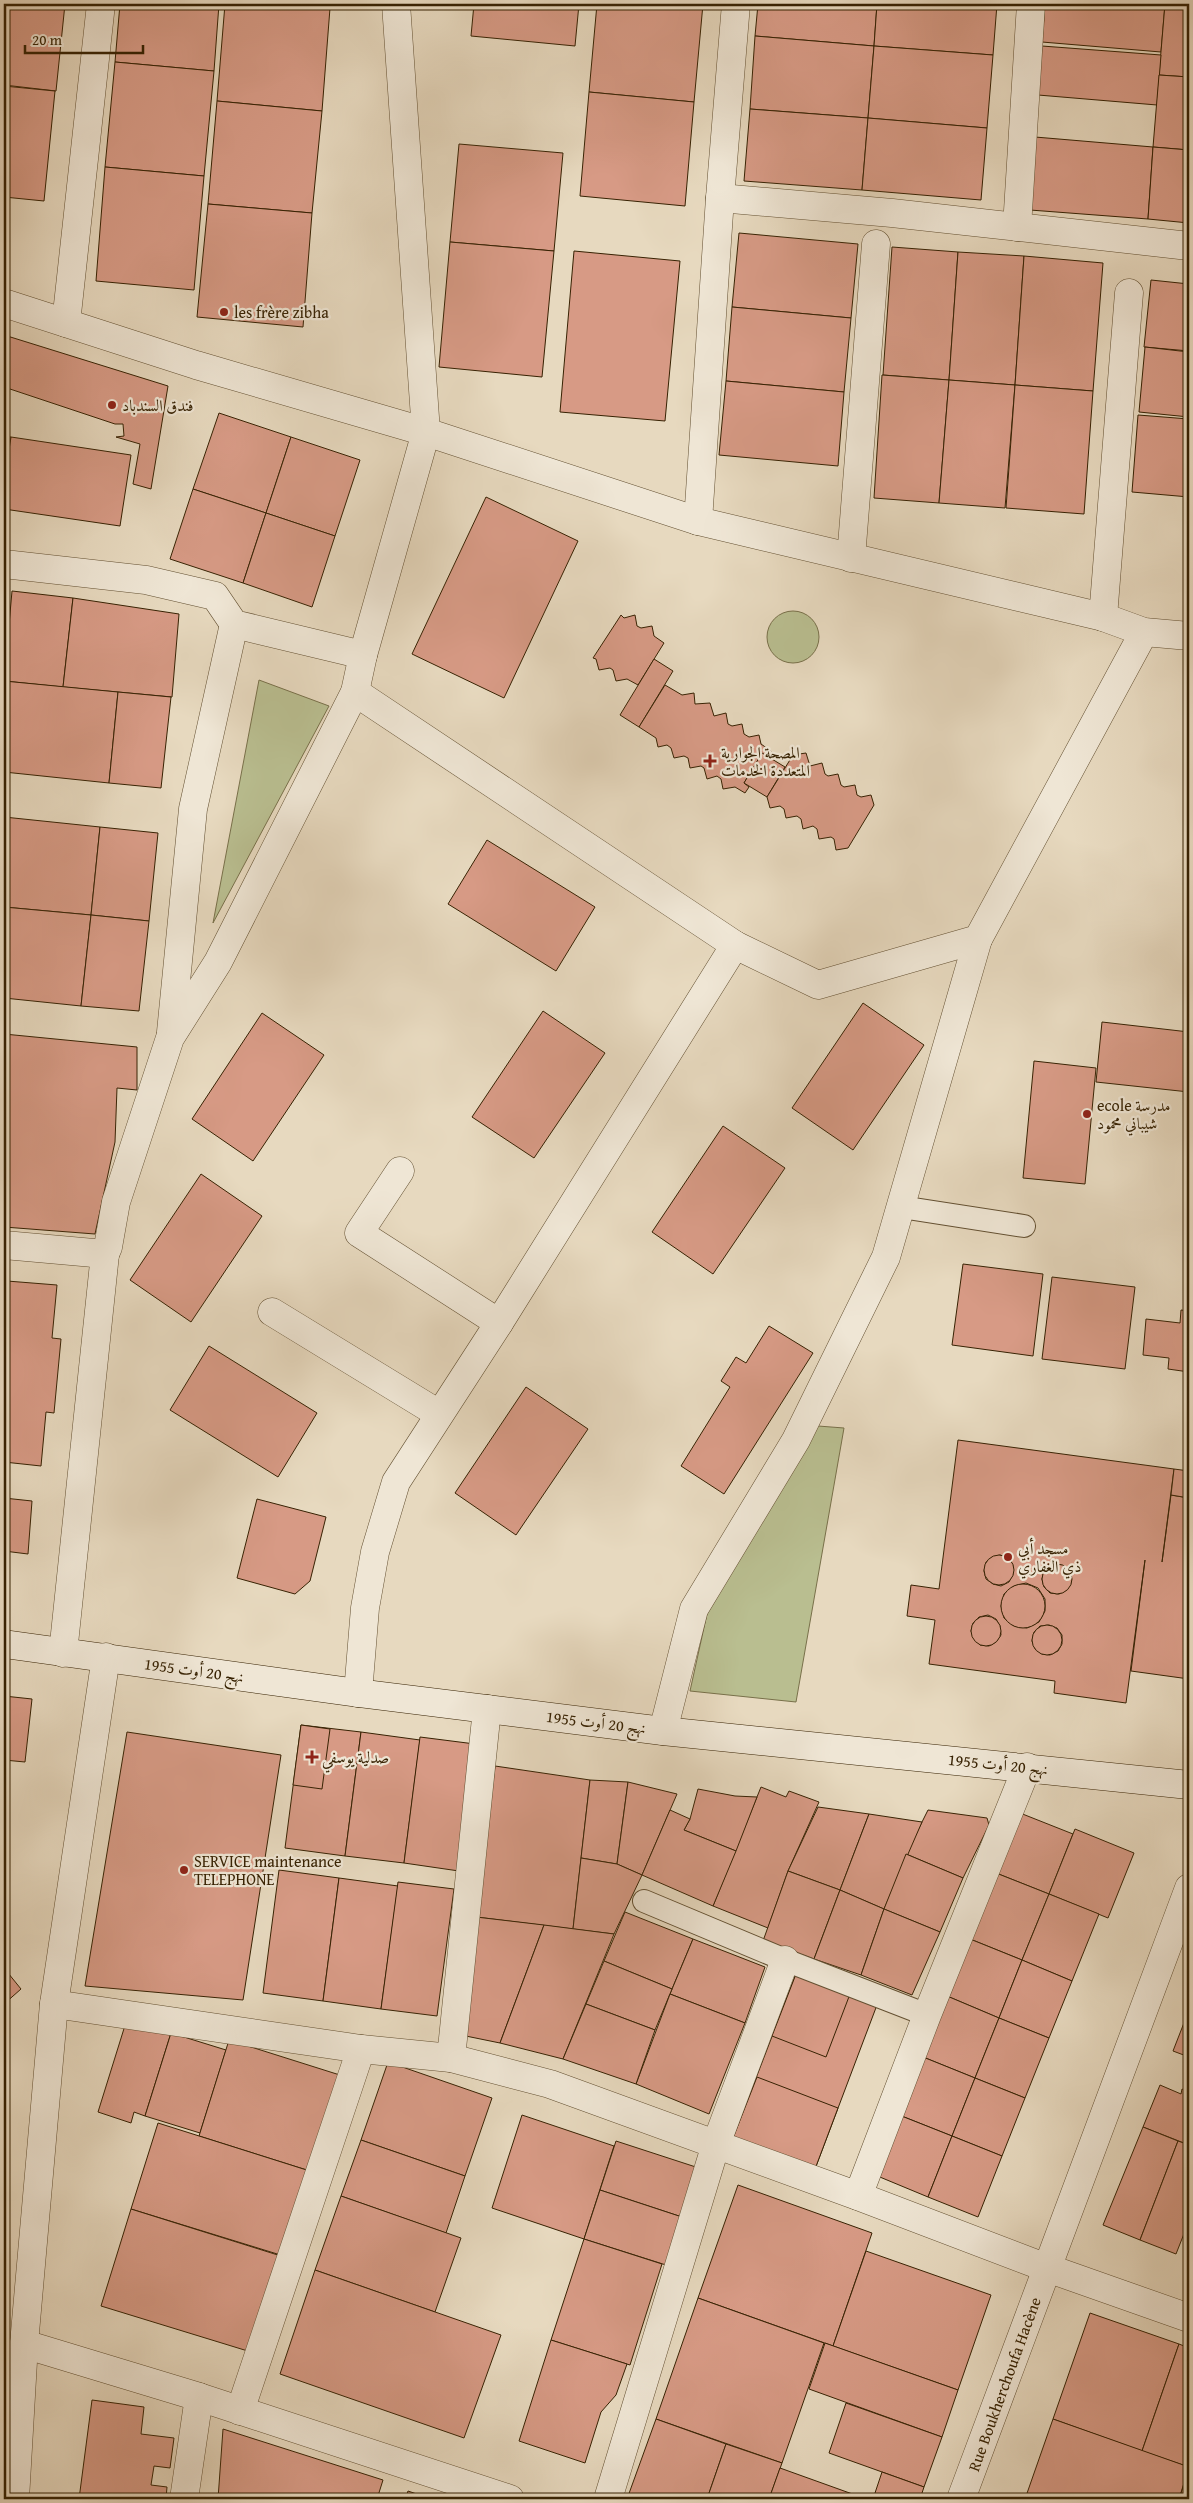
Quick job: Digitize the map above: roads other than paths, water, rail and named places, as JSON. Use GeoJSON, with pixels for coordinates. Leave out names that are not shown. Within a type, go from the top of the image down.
{"type":"FeatureCollection","features":[{"type":"Feature","properties":{"kind":"street"},"geometry":{"type":"LineString","coordinates":[[66,323],[101,4]]}},
{"type":"Feature","properties":{"kind":"street"},"geometry":{"type":"LineString","coordinates":[[170,1038],[218,962],[355,692],[363,654],[426,432],[396,4]]}},
{"type":"Feature","properties":{"kind":"street"},"geometry":{"type":"LineString","coordinates":[[698,521],[720,198],[736,4]]}},
{"type":"Feature","properties":{"kind":"street"},"geometry":{"type":"LineString","coordinates":[[1016,227],[1031,4]]}},
{"type":"Feature","properties":{"kind":"street"},"geometry":{"type":"LineString","coordinates":[[720,198],[892,213],[1189,246]]}},
{"type":"Feature","properties":{"kind":"street"},"geometry":{"type":"LineString","coordinates":[[851,558],[876,244]]}},
{"type":"Feature","properties":{"kind":"street"},"geometry":{"type":"LineString","coordinates":[[1103,617],[1129,293]]}},
{"type":"Feature","properties":{"kind":"street"},"geometry":{"type":"LineString","coordinates":[[4,303],[196,365],[426,432],[698,521],[1103,617],[1144,632],[1189,636]]}},
{"type":"Feature","properties":{"kind":"street"},"geometry":{"type":"LineString","coordinates":[[4,564],[146,580],[215,596],[234,624],[363,654]]}},
{"type":"Feature","properties":{"kind":"street"},"geometry":{"type":"LineString","coordinates":[[63,1654],[105,1254],[116,1202],[170,1038],[193,809],[234,624]]}},
{"type":"Feature","properties":{"kind":"street"},"geometry":{"type":"LineString","coordinates":[[663,1731],[694,1609],[796,1440],[886,1258],[978,939],[1144,632]]}},
{"type":"Feature","properties":{"kind":"street"},"geometry":{"type":"LineString","coordinates":[[355,692],[736,945],[818,985],[978,939]]}},
{"type":"Feature","properties":{"kind":"street"},"geometry":{"type":"LineString","coordinates":[[358,1693],[365,1608],[375,1552],[396,1482],[499,1323],[736,945]]}},
{"type":"Feature","properties":{"kind":"street"},"geometry":{"type":"LineString","coordinates":[[400,1172],[359,1233],[499,1323]]}},
{"type":"Feature","properties":{"kind":"street"},"geometry":{"type":"LineString","coordinates":[[4,1245],[105,1254]]}},
{"type":"Feature","properties":{"kind":"street"},"geometry":{"type":"LineString","coordinates":[[272,1312],[439,1414]]}},
{"type":"Feature","properties":{"kind":"street","name":"نهج 20 أوت 1955"},"geometry":{"type":"LineString","coordinates":[[4,1644],[63,1654],[106,1657],[358,1693],[663,1731],[1189,1785]]}},
{"type":"Feature","properties":{"kind":"street"},"geometry":{"type":"LineString","coordinates":[[15,2499],[24,2344],[54,2004],[106,1657]]}},
{"type":"Feature","properties":{"kind":"street"},"geometry":{"type":"LineString","coordinates":[[451,2058],[487,1709]]}},
{"type":"Feature","properties":{"kind":"street"},"geometry":{"type":"LineString","coordinates":[[858,2196],[927,2015],[1027,1767]]}},
{"type":"Feature","properties":{"kind":"street","name":"Rue Boukherchoufa Hacène"},"geometry":{"type":"LineString","coordinates":[[961,2499],[1189,1888]]}},
{"type":"Feature","properties":{"kind":"street"},"geometry":{"type":"LineString","coordinates":[[608,2499],[716,2144],[785,1960]]}},
{"type":"Feature","properties":{"kind":"street"},"geometry":{"type":"LineString","coordinates":[[54,2004],[361,2049],[451,2058],[550,2084],[858,2196],[1047,2268],[1187,2310]]}},
{"type":"Feature","properties":{"kind":"street"},"geometry":{"type":"LineString","coordinates":[[240,2411],[361,2049]]}},
{"type":"Feature","properties":{"kind":"street"},"geometry":{"type":"LineString","coordinates":[[24,2344],[199,2397],[510,2499]]}},
{"type":"Feature","properties":{"kind":"street"},"geometry":{"type":"LineString","coordinates":[[184,2499],[199,2397]]}},
{"type":"Feature","properties":{"kind":"lane"},"geometry":{"type":"LineString","coordinates":[[901,1207],[1024,1226]]}},
{"type":"Feature","properties":{"kind":"lane"},"geometry":{"type":"LineString","coordinates":[[644,1901],[785,1960],[927,2015]]}},
{"type":"Feature","properties":{"kind":"place","name":"les frère zibha"},"geometry":{"type":"Point","coordinates":[224,312]}},
{"type":"Feature","properties":{"kind":"place","name":"فندق السندباد"},"geometry":{"type":"Point","coordinates":[112,405]}},
{"type":"Feature","properties":{"kind":"place","name":"المصحة الجوارية المتعددة الخدمات"},"geometry":{"type":"Point","coordinates":[710,761]}},
{"type":"Feature","properties":{"kind":"place","name":"ecole مدرسة شيباني محمود"},"geometry":{"type":"Point","coordinates":[1087,1114]}},
{"type":"Feature","properties":{"kind":"place","name":"مسجد أبي ذي الغفاري"},"geometry":{"type":"Point","coordinates":[1008,1557]}},
{"type":"Feature","properties":{"kind":"place","name":"صدلية يوسفي"},"geometry":{"type":"Point","coordinates":[312,1757]}},
{"type":"Feature","properties":{"kind":"place","name":"SERVICE maintenance TELEPHONE"},"geometry":{"type":"Point","coordinates":[184,1870]}}]}
